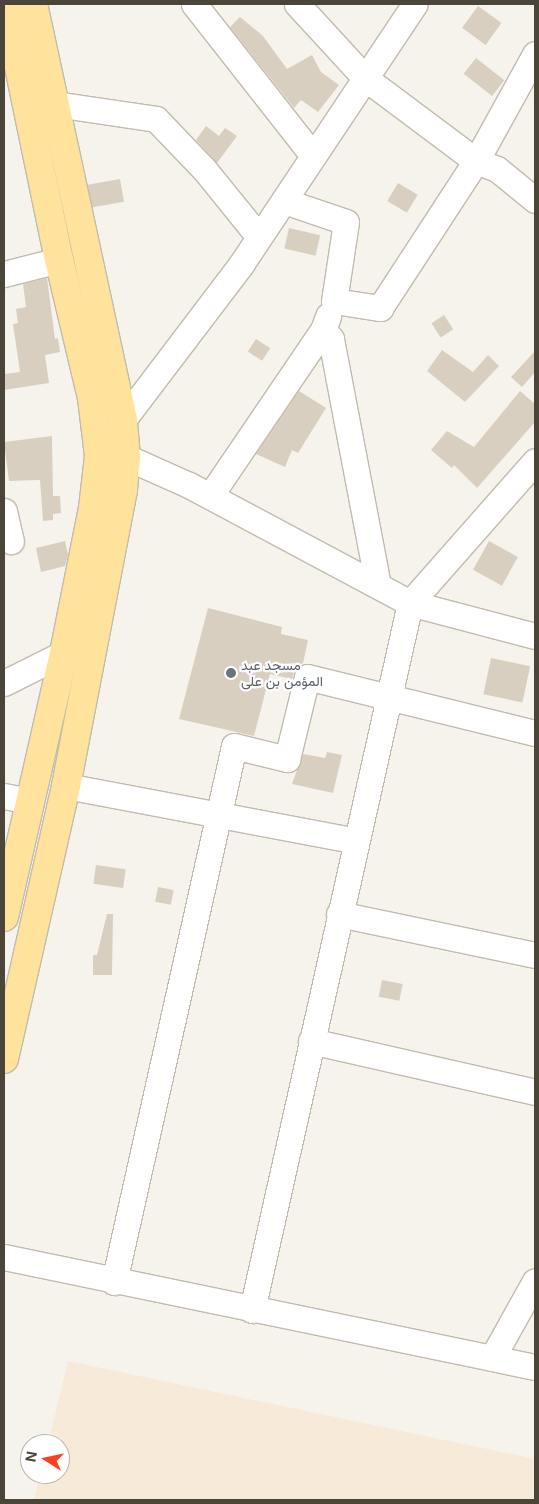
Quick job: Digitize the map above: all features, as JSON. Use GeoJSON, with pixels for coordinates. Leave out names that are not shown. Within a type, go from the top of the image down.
{"type":"FeatureCollection","features":[{"type":"Feature","properties":{"kind":"main road"},"geometry":{"type":"LineString","coordinates":[[4,917],[64,653],[93,508],[98,456],[92,398],[13,78],[6,4]]}},
{"type":"Feature","properties":{"kind":"main road"},"geometry":{"type":"LineString","coordinates":[[4,1059],[66,786],[123,490],[126,457],[123,420],[33,4]]}},
{"type":"Feature","properties":{"kind":"street"},"geometry":{"type":"LineString","coordinates":[[194,4],[313,156]]}},
{"type":"Feature","properties":{"kind":"street"},"geometry":{"type":"LineString","coordinates":[[297,4],[366,78],[476,161],[496,169],[535,200]]}},
{"type":"Feature","properties":{"kind":"street"},"geometry":{"type":"LineString","coordinates":[[123,420],[259,237],[415,4]]}},
{"type":"Feature","properties":{"kind":"street"},"geometry":{"type":"LineString","coordinates":[[334,301],[380,308],[476,161],[535,54]]}},
{"type":"Feature","properties":{"kind":"street"},"geometry":{"type":"LineString","coordinates":[[55,104],[156,120],[204,169],[259,237]]}},
{"type":"Feature","properties":{"kind":"street"},"geometry":{"type":"LineString","coordinates":[[476,161],[489,181],[535,217]]}},
{"type":"Feature","properties":{"kind":"street"},"geometry":{"type":"LineString","coordinates":[[210,496],[322,330],[334,301],[346,222],[284,201]]}},
{"type":"Feature","properties":{"kind":"street"},"geometry":{"type":"LineString","coordinates":[[4,274],[59,260]]}},
{"type":"Feature","properties":{"kind":"street"},"geometry":{"type":"LineString","coordinates":[[322,330],[331,339],[378,586]]}},
{"type":"Feature","properties":{"kind":"street"},"geometry":{"type":"LineString","coordinates":[[126,457],[210,496],[410,603],[535,636]]}},
{"type":"Feature","properties":{"kind":"street"},"geometry":{"type":"LineString","coordinates":[[252,1310],[410,603],[535,461]]}},
{"type":"Feature","properties":{"kind":"street"},"geometry":{"type":"LineString","coordinates":[[4,511],[12,541]]}},
{"type":"Feature","properties":{"kind":"street"},"geometry":{"type":"LineString","coordinates":[[4,683],[64,653]]}},
{"type":"Feature","properties":{"kind":"street"},"geometry":{"type":"LineString","coordinates":[[114,1282],[234,746],[287,759],[307,677],[535,733]]}},
{"type":"Feature","properties":{"kind":"street"},"geometry":{"type":"LineString","coordinates":[[66,786],[220,813],[356,841]]}},
{"type":"Feature","properties":{"kind":"street"},"geometry":{"type":"LineString","coordinates":[[4,796],[30,801]]}},
{"type":"Feature","properties":{"kind":"street"},"geometry":{"type":"LineString","coordinates":[[339,914],[535,955]]}},
{"type":"Feature","properties":{"kind":"street"},"geometry":{"type":"LineString","coordinates":[[311,1041],[535,1092]]}},
{"type":"Feature","properties":{"kind":"street"},"geometry":{"type":"LineString","coordinates":[[4,1257],[114,1282],[535,1367]]}},
{"type":"Feature","properties":{"kind":"street"},"geometry":{"type":"LineString","coordinates":[[492,1358],[535,1281]]}},
{"type":"Feature","properties":{"kind":"shaded area"},"geometry":{"type":"Polygon","coordinates":[[[68,1361],[535,1459],[535,1500],[34,1500],[38,1484],[70,1484],[70,1434],[50,1434],[68,1361]]]}},
{"type":"Feature","properties":{"kind":"building"},"geometry":{"type":"Polygon","coordinates":[[[478,6],[501,23],[486,45],[462,28],[478,6]]]}},
{"type":"Feature","properties":{"kind":"building"},"geometry":{"type":"Polygon","coordinates":[[[240,17],[263,36],[287,69],[312,55],[321,72],[339,85],[318,112],[301,100],[294,108],[230,27],[240,17]]]}},
{"type":"Feature","properties":{"kind":"building"},"geometry":{"type":"Polygon","coordinates":[[[476,58],[504,80],[492,96],[464,74],[476,58]]]}},
{"type":"Feature","properties":{"kind":"building"},"geometry":{"type":"Polygon","coordinates":[[[206,126],[219,136],[225,128],[237,136],[217,163],[196,140],[206,126]]]}},
{"type":"Feature","properties":{"kind":"building"},"geometry":{"type":"Polygon","coordinates":[[[120,179],[124,202],[91,207],[88,185],[120,179]]]}},
{"type":"Feature","properties":{"kind":"building"},"geometry":{"type":"Polygon","coordinates":[[[398,183],[418,195],[407,213],[387,201],[398,183]]]}},
{"type":"Feature","properties":{"kind":"building"},"geometry":{"type":"Polygon","coordinates":[[[289,228],[320,235],[315,256],[284,248],[289,228]]]}},
{"type":"Feature","properties":{"kind":"building"},"geometry":{"type":"Polygon","coordinates":[[[47,278],[55,339],[58,338],[60,352],[45,355],[49,383],[4,390],[4,374],[20,372],[13,324],[18,323],[16,309],[26,307],[23,284],[47,278]]]}},
{"type":"Feature","properties":{"kind":"building"},"geometry":{"type":"Polygon","coordinates":[[[444,315],[453,329],[441,337],[431,323],[444,315]]]}},
{"type":"Feature","properties":{"kind":"building"},"geometry":{"type":"Polygon","coordinates":[[[256,339],[270,348],[262,361],[248,352],[256,339]]]}},
{"type":"Feature","properties":{"kind":"building"},"geometry":{"type":"Polygon","coordinates":[[[442,350],[473,372],[488,355],[499,366],[465,402],[427,371],[442,350]]]}},
{"type":"Feature","properties":{"kind":"building"},"geometry":{"type":"Polygon","coordinates":[[[535,351],[535,372],[522,387],[511,377],[535,351]]]}},
{"type":"Feature","properties":{"kind":"building"},"geometry":{"type":"Polygon","coordinates":[[[299,391],[326,408],[298,453],[292,450],[285,467],[256,454],[299,391]]]}},
{"type":"Feature","properties":{"kind":"building"},"geometry":{"type":"Polygon","coordinates":[[[520,391],[535,404],[535,422],[477,488],[454,465],[452,468],[431,450],[447,431],[474,447],[520,391]]]}},
{"type":"Feature","properties":{"kind":"building"},"geometry":{"type":"Polygon","coordinates":[[[52,436],[53,496],[60,496],[61,513],[53,514],[53,520],[43,521],[40,480],[9,481],[4,442],[52,436]]]}},
{"type":"Feature","properties":{"kind":"building"},"geometry":{"type":"Polygon","coordinates":[[[65,541],[68,555],[65,566],[41,572],[36,548],[65,541]]]}},
{"type":"Feature","properties":{"kind":"building"},"geometry":{"type":"Polygon","coordinates":[[[489,541],[518,557],[502,586],[473,570],[489,541]]]}},
{"type":"Feature","properties":{"kind":"building","name":"مسجد عبد المؤمن بن على"},"geometry":{"type":"Polygon","coordinates":[[[208,608],[282,627],[281,634],[308,640],[303,663],[296,667],[292,679],[270,674],[254,736],[179,719],[208,608]]]}},
{"type":"Feature","properties":{"kind":"building"},"geometry":{"type":"Polygon","coordinates":[[[491,658],[530,666],[522,703],[483,694],[491,658]]]}},
{"type":"Feature","properties":{"kind":"building"},"geometry":{"type":"Polygon","coordinates":[[[327,752],[342,755],[333,793],[292,784],[303,754],[325,758],[327,752]]]}},
{"type":"Feature","properties":{"kind":"building"},"geometry":{"type":"Polygon","coordinates":[[[96,865],[126,869],[123,888],[93,884],[96,865]]]}},
{"type":"Feature","properties":{"kind":"building"},"geometry":{"type":"Polygon","coordinates":[[[158,887],[174,890],[171,905],[155,902],[158,887]]]}},
{"type":"Feature","properties":{"kind":"building"},"geometry":{"type":"Polygon","coordinates":[[[107,914],[113,914],[112,975],[93,975],[93,955],[97,955],[107,914]]]}},
{"type":"Feature","properties":{"kind":"building"},"geometry":{"type":"Polygon","coordinates":[[[382,980],[403,984],[399,1001],[379,997],[382,980]]]}},
{"type":"Feature","properties":{"kind":"place","name":"مسجد عبد المؤمن بن على"},"geometry":{"type":"Point","coordinates":[231,673]}}]}
